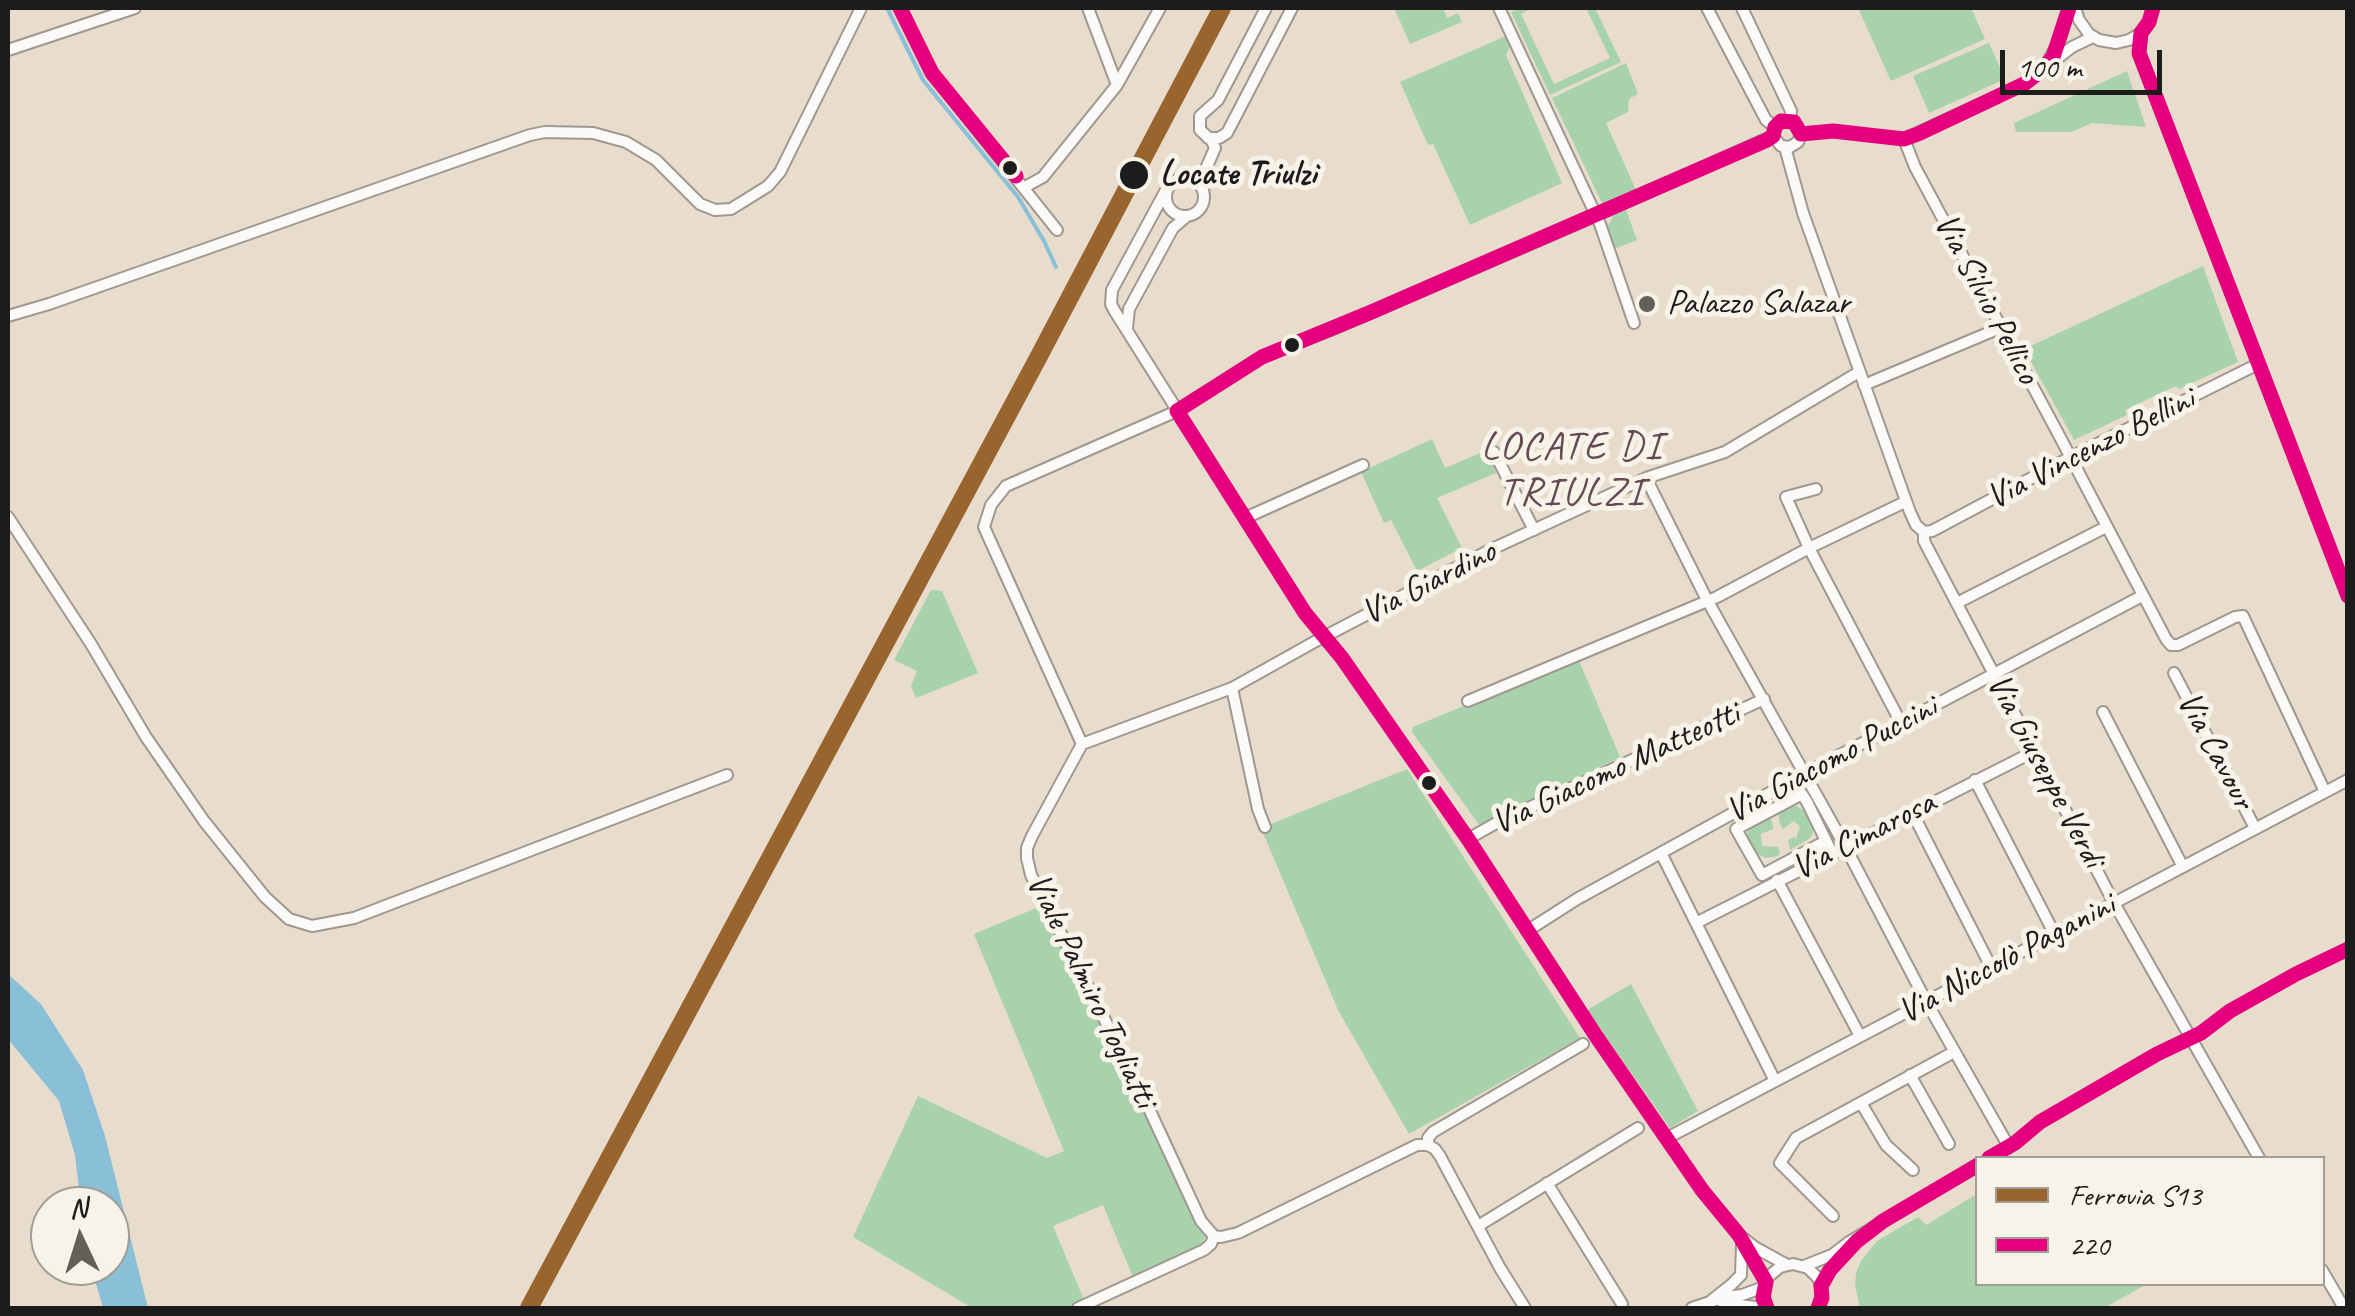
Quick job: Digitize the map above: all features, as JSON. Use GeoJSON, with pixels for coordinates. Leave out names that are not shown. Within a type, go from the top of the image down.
{"type":"FeatureCollection","features":[{"type":"Feature","properties":{"kind":"street"},"geometry":{"type":"LineString","coordinates":[[8,50],[135,8]]}},
{"type":"Feature","properties":{"kind":"street"},"geometry":{"type":"LineString","coordinates":[[8,316],[546,132],[592,132],[626,142],[656,160],[700,204],[716,210],[731,209],[768,186],[780,172],[861,8]]}},
{"type":"Feature","properties":{"kind":"street"},"geometry":{"type":"LineString","coordinates":[[900,8],[932,73],[1058,230]]}},
{"type":"Feature","properties":{"kind":"street"},"geometry":{"type":"LineString","coordinates":[[1088,8],[1117,85]]}},
{"type":"Feature","properties":{"kind":"street"},"geometry":{"type":"LineString","coordinates":[[1024,188],[1043,177],[1117,85],[1160,8]]}},
{"type":"Feature","properties":{"kind":"street"},"geometry":{"type":"LineString","coordinates":[[1194,180],[1204,173],[1214,154],[1214,143],[1198,127],[1200,116],[1218,100],[1266,8]]}},
{"type":"Feature","properties":{"kind":"street"},"geometry":{"type":"LineString","coordinates":[[1208,138],[1227,133],[1292,8]]}},
{"type":"Feature","properties":{"kind":"street"},"geometry":{"type":"LineString","coordinates":[[1499,8],[1600,224],[1634,322]]}},
{"type":"Feature","properties":{"kind":"street"},"geometry":{"type":"LineString","coordinates":[[1082,744],[984,527],[991,505],[1006,486],[1177,412],[1262,356],[1595,216],[1774,132],[1781,121],[1790,120],[1798,125],[1798,142],[1785,147],[1778,144],[1774,132],[1707,8]]}},
{"type":"Feature","properties":{"kind":"street"},"geometry":{"type":"LineString","coordinates":[[1742,8],[1792,111],[1790,120]]}},
{"type":"Feature","properties":{"kind":"street"},"geometry":{"type":"LineString","coordinates":[[2072,8],[2081,25],[2094,37],[2138,52]]}},
{"type":"Feature","properties":{"kind":"street"},"geometry":{"type":"LineString","coordinates":[[2041,71],[2053,56],[2072,8]]}},
{"type":"Feature","properties":{"kind":"street"},"geometry":{"type":"LineString","coordinates":[[2119,43],[2141,32],[2154,8]]}},
{"type":"Feature","properties":{"kind":"street"},"geometry":{"type":"LineString","coordinates":[[2141,32],[2138,52],[2348,596]]}},
{"type":"Feature","properties":{"kind":"street"},"geometry":{"type":"LineString","coordinates":[[1800,134],[1833,131],[1904,140],[2024,84],[2082,40],[2094,37]]}},
{"type":"Feature","properties":{"kind":"street","name":"Via Silvio Pellico"},"geometry":{"type":"LineString","coordinates":[[1904,140],[1914,168],[2142,596]]}},
{"type":"Feature","properties":{"kind":"street","name":"Via Giuseppe Verdi"},"geometry":{"type":"LineString","coordinates":[[1785,147],[1797,194],[1905,502],[2114,903],[2258,1156]]}},
{"type":"Feature","properties":{"kind":"street"},"geometry":{"type":"LineString","coordinates":[[1128,334],[1130,310],[1173,228],[1198,211],[1204,200],[1202,188],[1194,180],[1174,180],[1166,190],[1112,290],[1111,304],[1128,334],[1305,613],[1342,658],[1468,839],[1666,1138],[1741,1240],[1765,1284],[1765,1308],[1733,1302],[1708,1304]]}},
{"type":"Feature","properties":{"kind":"street"},"geometry":{"type":"LineString","coordinates":[[1166,190],[1168,207],[1176,215],[1187,216]]}},
{"type":"Feature","properties":{"kind":"street"},"geometry":{"type":"LineString","coordinates":[[1864,385],[2000,328]]}},
{"type":"Feature","properties":{"kind":"street","name":"Via Vincenzo Bellini"},"geometry":{"type":"LineString","coordinates":[[1924,532],[2258,364]]}},
{"type":"Feature","properties":{"kind":"street","name":"Via Giardino"},"geometry":{"type":"LineString","coordinates":[[1082,744],[1232,688],[1492,549],[1646,478],[1725,452],[1859,372]]}},
{"type":"Feature","properties":{"kind":"street"},"geometry":{"type":"LineString","coordinates":[[1494,452],[1534,530]]}},
{"type":"Feature","properties":{"kind":"street"},"geometry":{"type":"LineString","coordinates":[[1246,518],[1363,465]]}},
{"type":"Feature","properties":{"kind":"street"},"geometry":{"type":"LineString","coordinates":[[1646,478],[1708,600],[2009,1147]]}},
{"type":"Feature","properties":{"kind":"street"},"geometry":{"type":"LineString","coordinates":[[1816,488],[1786,497],[1900,723]]}},
{"type":"Feature","properties":{"kind":"street"},"geometry":{"type":"LineString","coordinates":[[1468,701],[1708,600],[1905,502]]}},
{"type":"Feature","properties":{"kind":"street"},"geometry":{"type":"LineString","coordinates":[[8,517],[92,644],[146,737],[204,821],[265,897],[289,919],[312,926],[354,918],[727,775]]}},
{"type":"Feature","properties":{"kind":"street"},"geometry":{"type":"LineString","coordinates":[[1957,604],[2106,526]]}},
{"type":"Feature","properties":{"kind":"street"},"geometry":{"type":"LineString","coordinates":[[2142,596],[2171,645],[2178,646],[2243,616],[2326,792]]}},
{"type":"Feature","properties":{"kind":"street","name":"Via Giacomo Puccini"},"geometry":{"type":"LineString","coordinates":[[1527,932],[1576,899],[2142,596]]}},
{"type":"Feature","properties":{"kind":"street","name":"Via Cavour"},"geometry":{"type":"LineString","coordinates":[[2174,674],[2255,828]]}},
{"type":"Feature","properties":{"kind":"street"},"geometry":{"type":"LineString","coordinates":[[1232,688],[1265,826]]}},
{"type":"Feature","properties":{"kind":"street","name":"Via Giacomo Matteotti"},"geometry":{"type":"LineString","coordinates":[[1468,839],[1764,698]]}},
{"type":"Feature","properties":{"kind":"street"},"geometry":{"type":"LineString","coordinates":[[2103,712],[2183,867]]}},
{"type":"Feature","properties":{"kind":"street","name":"Viale Palmiro Togliatti"},"geometry":{"type":"LineString","coordinates":[[1082,744],[1032,836],[1026,858],[1201,1221],[1214,1236]]}},
{"type":"Feature","properties":{"kind":"street","name":"Via Cimarosa"},"geometry":{"type":"LineString","coordinates":[[1696,923],[1769,881],[2033,752]]}},
{"type":"Feature","properties":{"kind":"street"},"geometry":{"type":"LineString","coordinates":[[1975,780],[2054,933]]}},
{"type":"Feature","properties":{"kind":"street","name":"Via Niccolò Paganini"},"geometry":{"type":"LineString","coordinates":[[1666,1138],[2348,780]]}},
{"type":"Feature","properties":{"kind":"street"},"geometry":{"type":"LineString","coordinates":[[1832,853],[1802,794],[1736,828],[1860,1036]]}},
{"type":"Feature","properties":{"kind":"street"},"geometry":{"type":"LineString","coordinates":[[1912,812],[1991,967]]}},
{"type":"Feature","properties":{"kind":"street"},"geometry":{"type":"LineString","coordinates":[[1769,881],[1826,841]]}},
{"type":"Feature","properties":{"kind":"street"},"geometry":{"type":"LineString","coordinates":[[1661,853],[1775,1081]]}},
{"type":"Feature","properties":{"kind":"street"},"geometry":{"type":"LineString","coordinates":[[1993,1156],[2040,1122],[2190,1039],[2230,1011],[2348,950]]}},
{"type":"Feature","properties":{"kind":"street"},"geometry":{"type":"LineString","coordinates":[[1428,1144],[1433,1132],[1583,1044]]}},
{"type":"Feature","properties":{"kind":"street"},"geometry":{"type":"LineString","coordinates":[[1832,1216],[1780,1163],[1796,1138],[1954,1052]]}},
{"type":"Feature","properties":{"kind":"street"},"geometry":{"type":"LineString","coordinates":[[1910,1076],[1950,1144]]}},
{"type":"Feature","properties":{"kind":"street"},"geometry":{"type":"LineString","coordinates":[[1861,1103],[1886,1145],[1914,1170]]}},
{"type":"Feature","properties":{"kind":"street"},"geometry":{"type":"LineString","coordinates":[[1478,1226],[1638,1128]]}},
{"type":"Feature","properties":{"kind":"street"},"geometry":{"type":"LineString","coordinates":[[1078,1308],[1204,1250],[1214,1236],[1238,1233],[1417,1145],[1428,1144],[1440,1156],[1525,1308]]}},
{"type":"Feature","properties":{"kind":"street"},"geometry":{"type":"LineString","coordinates":[[1804,1266],[1832,1255],[1975,1167]]}},
{"type":"Feature","properties":{"kind":"street"},"geometry":{"type":"LineString","coordinates":[[1548,1183],[1622,1304]]}},
{"type":"Feature","properties":{"kind":"street"},"geometry":{"type":"LineString","coordinates":[[1818,1308],[1830,1270],[1883,1221]]}},
{"type":"Feature","properties":{"kind":"street"},"geometry":{"type":"LineString","coordinates":[[1741,1240],[1788,1264],[1804,1266],[1822,1286]]}},
{"type":"Feature","properties":{"kind":"street"},"geometry":{"type":"LineString","coordinates":[[1708,1304],[1741,1275],[1741,1240]]}},
{"type":"Feature","properties":{"kind":"street"},"geometry":{"type":"LineString","coordinates":[[1692,1308],[1751,1293],[1788,1264]]}},
{"type":"Feature","properties":{"kind":"street"},"geometry":{"type":"LineString","coordinates":[[1500,1268],[1515,1308]]}},
{"type":"Feature","properties":{"kind":"street"},"geometry":{"type":"LineString","coordinates":[[2325,1275],[2344,1308]]}},
{"type":"Feature","properties":{"kind":"green space"},"geometry":{"type":"Polygon","coordinates":[[[1394,8],[1443,8],[1447,18],[1458,13],[1462,22],[1410,44],[1394,8]]]}},
{"type":"Feature","properties":{"kind":"green space"},"geometry":{"type":"Polygon","coordinates":[[[1532,8],[1521,14],[1554,84],[1610,58],[1586,8],[1595,8],[1621,62],[1550,95],[1511,12],[1532,8]]]}},
{"type":"Feature","properties":{"kind":"green space"},"geometry":{"type":"Polygon","coordinates":[[[1858,8],[1971,8],[1985,39],[1891,81],[1858,8]]]}},
{"type":"Feature","properties":{"kind":"green space"},"geometry":{"type":"Polygon","coordinates":[[[1506,36],[1510,46],[1506,55],[1562,183],[1470,225],[1400,82],[1506,36]]]}},
{"type":"Feature","properties":{"kind":"green space"},"geometry":{"type":"Polygon","coordinates":[[[1989,43],[2005,79],[1929,113],[1913,76],[1989,43]]]}},
{"type":"Feature","properties":{"kind":"green space"},"geometry":{"type":"Polygon","coordinates":[[[1626,63],[1638,94],[1629,99],[1628,112],[1606,123],[1636,190],[1602,203],[1552,98],[1626,63]]]}},
{"type":"Feature","properties":{"kind":"green space"},"geometry":{"type":"Polygon","coordinates":[[[2127,71],[2146,127],[2092,123],[2071,132],[2016,132],[2014,123],[2127,71]]]}},
{"type":"Feature","properties":{"kind":"green space"},"geometry":{"type":"Polygon","coordinates":[[[1626,210],[1637,240],[1614,249],[1607,227],[1614,215],[1626,210]]]}},
{"type":"Feature","properties":{"kind":"green space"},"geometry":{"type":"Polygon","coordinates":[[[2203,266],[2238,362],[2125,410],[2127,415],[2074,440],[2024,349],[2203,266]]]}},
{"type":"Feature","properties":{"kind":"green space"},"geometry":{"type":"Polygon","coordinates":[[[1432,439],[1445,468],[1487,450],[1496,473],[1437,498],[1462,548],[1417,571],[1391,520],[1384,523],[1361,472],[1432,439]]]}},
{"type":"Feature","properties":{"kind":"green space"},"geometry":{"type":"Polygon","coordinates":[[[931,590],[942,591],[978,673],[916,698],[911,686],[917,671],[894,660],[931,590]]]}},
{"type":"Feature","properties":{"kind":"green space"},"geometry":{"type":"Polygon","coordinates":[[[1578,658],[1620,757],[1480,826],[1412,732],[1413,727],[1578,658]]]}},
{"type":"Feature","properties":{"kind":"green space"},"geometry":{"type":"Polygon","coordinates":[[[1407,769],[1580,1038],[1409,1134],[1338,1010],[1261,828],[1407,769]]]}},
{"type":"Feature","properties":{"kind":"green space"},"geometry":{"type":"Polygon","coordinates":[[[1797,806],[1807,813],[1813,834],[1790,850],[1788,840],[1796,839],[1800,827],[1794,821],[1783,829],[1778,813],[1797,806]]]}},
{"type":"Feature","properties":{"kind":"green space"},"geometry":{"type":"Polygon","coordinates":[[[1770,817],[1773,829],[1761,834],[1762,846],[1778,847],[1780,853],[1766,858],[1754,852],[1747,834],[1749,825],[1770,817]]]}},
{"type":"Feature","properties":{"kind":"green space"},"geometry":{"type":"Polygon","coordinates":[[[1041,906],[1207,1235],[1200,1245],[1133,1277],[1103,1205],[1053,1226],[1084,1300],[1065,1308],[972,1308],[853,1237],[918,1096],[1047,1158],[1064,1151],[974,934],[1041,906]]]}},
{"type":"Feature","properties":{"kind":"green space"},"geometry":{"type":"Polygon","coordinates":[[[1631,984],[1698,1111],[1670,1128],[1587,1010],[1631,984]]]}},
{"type":"Feature","properties":{"kind":"green space"},"geometry":{"type":"Polygon","coordinates":[[[1975,1195],[1975,1286],[2143,1286],[2104,1308],[1860,1308],[1855,1285],[1861,1261],[1877,1241],[1918,1217],[1926,1225],[1975,1195]]]}},
{"type":"Feature","properties":{"kind":"water"},"geometry":{"type":"Polygon","coordinates":[[[8,974],[41,1004],[83,1070],[118,1186],[79,1186],[75,1155],[59,1101],[8,1039],[8,974]]]}},
{"type":"Feature","properties":{"kind":"water"},"geometry":{"type":"Polygon","coordinates":[[[130,1236],[148,1308],[103,1308],[97,1286],[130,1286],[130,1236]]]}},
{"type":"Feature","properties":{"kind":"waterway"},"geometry":{"type":"LineString","coordinates":[[887,8],[923,80],[1018,197],[1056,267]]}},
{"type":"Feature","properties":{"kind":"rail line","name":"S13"},"geometry":{"type":"LineString","coordinates":[[529,1308],[1222,8]]}},
{"type":"Feature","properties":{"kind":"transit line","name":"220"},"geometry":{"type":"LineString","coordinates":[[900,8],[932,73],[1016,176]]}},
{"type":"Feature","properties":{"kind":"transit line","name":"220"},"geometry":{"type":"LineString","coordinates":[[1767,1308],[1763,1298],[1766,1282],[1739,1235],[1702,1190],[1468,839],[1342,658],[1305,613],[1177,411],[1262,357],[1767,140],[1781,121],[1794,122],[1801,134],[1833,131],[1904,139],[1918,134],[2024,84],[2041,71],[2053,57],[2069,8]]}},
{"type":"Feature","properties":{"kind":"transit line","name":"220"},"geometry":{"type":"LineString","coordinates":[[2153,8],[2141,33],[2139,53],[2348,596]]}},
{"type":"Feature","properties":{"kind":"transit line","name":"220"},"geometry":{"type":"LineString","coordinates":[[1992,1156],[2040,1122],[2201,1033],[2230,1011],[2348,949]]}},
{"type":"Feature","properties":{"kind":"transit line","name":"220"},"geometry":{"type":"LineString","coordinates":[[1818,1308],[1821,1286],[1830,1270],[1857,1241],[1883,1221],[1975,1167]]}},
{"type":"Feature","properties":{"kind":"place","name":"Locate Triulzi"},"geometry":{"type":"Point","coordinates":[1134,175]}},
{"type":"Feature","properties":{"kind":"place","name":"Palazzo Salazar"},"geometry":{"type":"Point","coordinates":[1647,304]}},
{"type":"Feature","properties":{"kind":"district","name":"LOCATE DI TRIULZI"},"geometry":{"type":"Point","coordinates":[1572,471]}}]}
